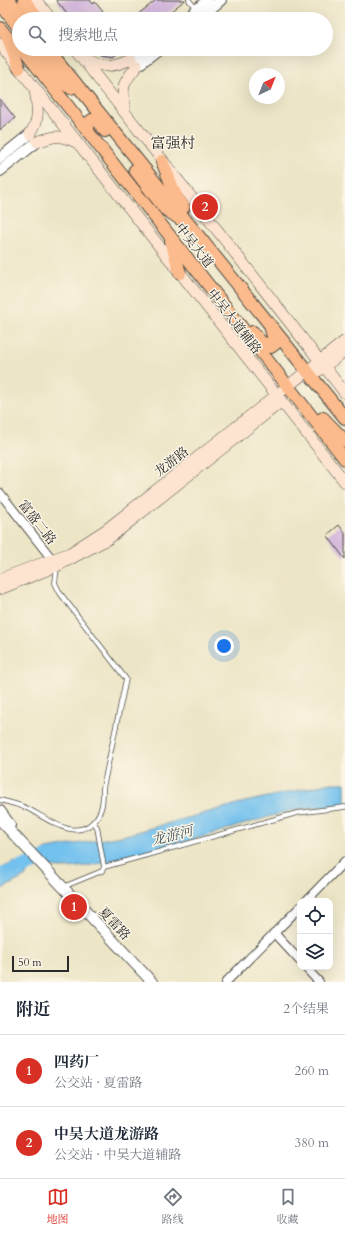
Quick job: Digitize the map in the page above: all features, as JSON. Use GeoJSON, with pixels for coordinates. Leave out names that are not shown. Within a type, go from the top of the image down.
{"type":"FeatureCollection","features":[{"type":"Feature","properties":{"kind":"main road"},"geometry":{"type":"LineString","coordinates":[[9,0],[18,12]]}},
{"type":"Feature","properties":{"kind":"main road"},"geometry":{"type":"LineString","coordinates":[[24,0],[33,12]]}},
{"type":"Feature","properties":{"kind":"main road"},"geometry":{"type":"LineString","coordinates":[[36,0],[45,12]]}},
{"type":"Feature","properties":{"kind":"main road"},"geometry":{"type":"LineString","coordinates":[[0,3],[12,19]]}},
{"type":"Feature","properties":{"kind":"main road"},"geometry":{"type":"LineString","coordinates":[[0,20],[12,35]]}},
{"type":"Feature","properties":{"kind":"main road"},"geometry":{"type":"LineString","coordinates":[[0,28],[8,38],[12,49]]}},
{"type":"Feature","properties":{"kind":"main road","name":"中吴大道辅路"},"geometry":{"type":"LineString","coordinates":[[0,44],[278,399],[345,482]]}},
{"type":"Feature","properties":{"kind":"main road"},"geometry":{"type":"LineString","coordinates":[[15,56],[19,68]]}},
{"type":"Feature","properties":{"kind":"main road","name":"中吴大道"},"geometry":{"type":"LineString","coordinates":[[28,56],[345,459]]}},
{"type":"Feature","properties":{"kind":"main road"},"geometry":{"type":"LineString","coordinates":[[41,56],[61,82],[71,88],[74,86],[73,80]]}},
{"type":"Feature","properties":{"kind":"main road","name":"中吴大道"},"geometry":{"type":"LineString","coordinates":[[54,56],[345,418]]}},
{"type":"Feature","properties":{"kind":"main road"},"geometry":{"type":"LineString","coordinates":[[80,56],[345,393]]}},
{"type":"Feature","properties":{"kind":"main road"},"geometry":{"type":"LineString","coordinates":[[83,56],[92,62],[106,67],[134,63]]}},
{"type":"Feature","properties":{"kind":"main road"},"geometry":{"type":"LineString","coordinates":[[126,113],[122,91],[134,63]]}},
{"type":"Feature","properties":{"kind":"main road"},"geometry":{"type":"LineString","coordinates":[[35,89],[38,112],[34,138],[64,136],[78,143]]}},
{"type":"Feature","properties":{"kind":"main road"},"geometry":{"type":"LineString","coordinates":[[88,132],[88,123],[92,120],[98,122],[165,209],[190,225]]}},
{"type":"Feature","properties":{"kind":"main road"},"geometry":{"type":"LineString","coordinates":[[162,161],[176,196],[189,214],[204,242]]}},
{"type":"Feature","properties":{"kind":"main road"},"geometry":{"type":"LineString","coordinates":[[160,224],[196,258],[260,341],[271,347],[275,344],[269,324]]}},
{"type":"Feature","properties":{"kind":"main road"},"geometry":{"type":"LineString","coordinates":[[169,236],[180,273]]}},
{"type":"Feature","properties":{"kind":"main road","name":"龙游路"},"geometry":{"type":"LineString","coordinates":[[0,589],[55,563],[107,529],[278,399],[321,364],[345,341]]}},
{"type":"Feature","properties":{"kind":"main road","name":"龙游路"},"geometry":{"type":"LineString","coordinates":[[321,364],[345,351]]}},
{"type":"Feature","properties":{"kind":"main road"},"geometry":{"type":"LineString","coordinates":[[325,435],[319,421],[323,418],[345,441]]}},
{"type":"Feature","properties":{"kind":"main road","name":"龙游路"},"geometry":{"type":"LineString","coordinates":[[0,579],[55,563]]}},
{"type":"Feature","properties":{"kind":"street"},"geometry":{"type":"LineString","coordinates":[[199,12],[208,0]]}},
{"type":"Feature","properties":{"kind":"street"},"geometry":{"type":"LineString","coordinates":[[201,12],[222,0]]}},
{"type":"Feature","properties":{"kind":"street"},"geometry":{"type":"LineString","coordinates":[[134,63],[139,56]]}},
{"type":"Feature","properties":{"kind":"street"},"geometry":{"type":"LineString","coordinates":[[134,63],[146,56]]}},
{"type":"Feature","properties":{"kind":"street"},"geometry":{"type":"LineString","coordinates":[[0,158],[34,138]]}},
{"type":"Feature","properties":{"kind":"street"},"geometry":{"type":"LineString","coordinates":[[0,171],[34,138]]}},
{"type":"Feature","properties":{"kind":"street","name":"富盛二路"},"geometry":{"type":"LineString","coordinates":[[0,493],[55,563]]}},
{"type":"Feature","properties":{"kind":"street","name":"夏雷路"},"geometry":{"type":"LineString","coordinates":[[0,811],[26,847]]}},
{"type":"Feature","properties":{"kind":"street","name":"夏雷路"},"geometry":{"type":"LineString","coordinates":[[0,820],[152,982]]}},
{"type":"Feature","properties":{"kind":"street"},"geometry":{"type":"LineString","coordinates":[[309,898],[345,861]]}},
{"type":"Feature","properties":{"kind":"street"},"geometry":{"type":"LineString","coordinates":[[226,982],[297,910]]}},
{"type":"Feature","properties":{"kind":"street"},"geometry":{"type":"LineString","coordinates":[[274,933],[297,958]]}},
{"type":"Feature","properties":{"kind":"street"},"geometry":{"type":"LineString","coordinates":[[308,970],[318,982]]}},
{"type":"Feature","properties":{"kind":"lane"},"geometry":{"type":"LineString","coordinates":[[189,0],[197,12]]}},
{"type":"Feature","properties":{"kind":"lane"},"geometry":{"type":"LineString","coordinates":[[0,800],[24,807],[58,825],[74,830],[88,828],[94,822],[103,804],[103,788],[126,679],[60,593],[55,583],[55,563]]}},
{"type":"Feature","properties":{"kind":"lane"},"geometry":{"type":"LineString","coordinates":[[63,887],[102,871],[104,867],[297,813],[345,807]]}},
{"type":"Feature","properties":{"kind":"lane"},"geometry":{"type":"LineString","coordinates":[[94,822],[97,827],[104,867]]}},
{"type":"Feature","properties":{"kind":"water"},"geometry":{"type":"Polygon","coordinates":[[[331,783],[345,783],[345,805],[294,810],[165,848],[91,865],[64,868],[46,865],[37,856],[47,849],[122,836],[245,802],[331,783]]]}},
{"type":"Feature","properties":{"kind":"water"},"geometry":{"type":"Polygon","coordinates":[[[26,860],[31,868],[26,876],[0,890],[0,869],[15,862],[18,864],[26,860]]]}},
{"type":"Feature","properties":{"kind":"building"},"geometry":{"type":"Polygon","coordinates":[[[56,0],[90,0],[93,4],[95,2],[103,12],[65,12],[56,0]]]}},
{"type":"Feature","properties":{"kind":"building"},"geometry":{"type":"Polygon","coordinates":[[[156,0],[185,0],[170,12],[141,12],[156,0]]]}},
{"type":"Feature","properties":{"kind":"building"},"geometry":{"type":"Polygon","coordinates":[[[0,99],[15,118],[0,130],[0,99]]]}},
{"type":"Feature","properties":{"kind":"building"},"geometry":{"type":"Polygon","coordinates":[[[339,525],[345,533],[345,559],[327,535],[339,525]]]}},
{"type":"Feature","properties":{"kind":"waterway","name":"龙游河"},"geometry":{"type":"LineString","coordinates":[[0,876],[50,856]]}},
{"type":"Feature","properties":{"kind":"place","name":"中吴大道龙游路"},"geometry":{"type":"Point","coordinates":[205,207]}},
{"type":"Feature","properties":{"kind":"place","name":"四药厂"},"geometry":{"type":"Point","coordinates":[74,907]}},
{"type":"Feature","properties":{"kind":"district","name":"富强村"},"geometry":{"type":"Point","coordinates":[173,143]}}]}
